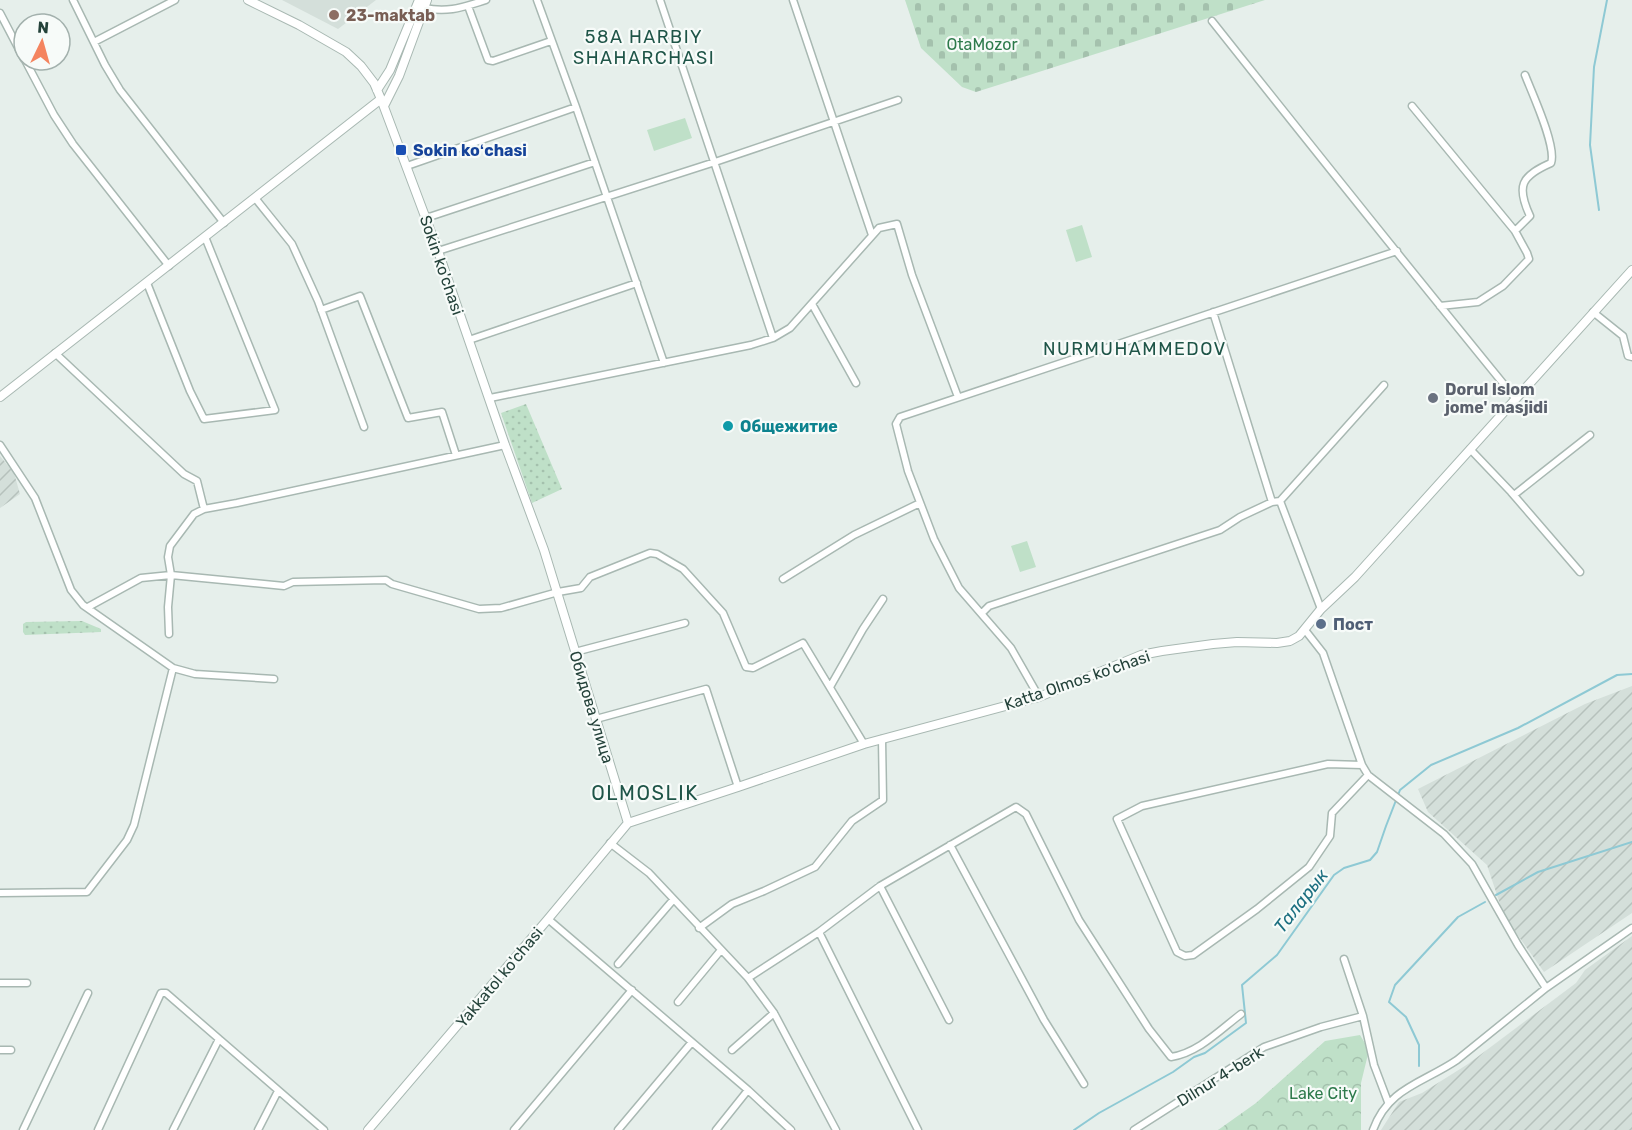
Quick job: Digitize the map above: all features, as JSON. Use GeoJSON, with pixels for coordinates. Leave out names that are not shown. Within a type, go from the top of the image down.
{"type":"FeatureCollection","features":[{"type":"Feature","properties":{"kind":"street"},"geometry":{"type":"LineString","coordinates":[[73,0],[120,90],[224,223]]}},
{"type":"Feature","properties":{"kind":"street"},"geometry":{"type":"LineString","coordinates":[[94,42],[175,0]]}},
{"type":"Feature","properties":{"kind":"street","name":"Sokin ko'chasi"},"geometry":{"type":"LineString","coordinates":[[248,0],[299,25],[346,52],[374,82],[438,251],[558,592]]}},
{"type":"Feature","properties":{"kind":"street"},"geometry":{"type":"LineString","coordinates":[[377,90],[390,70],[419,0]]}},
{"type":"Feature","properties":{"kind":"street"},"geometry":{"type":"LineString","coordinates":[[0,398],[255,198],[383,102],[399,76],[425,4],[440,11],[486,0]]}},
{"type":"Feature","properties":{"kind":"street"},"geometry":{"type":"LineString","coordinates":[[537,0],[664,363]]}},
{"type":"Feature","properties":{"kind":"street"},"geometry":{"type":"LineString","coordinates":[[793,0],[872,235]]}},
{"type":"Feature","properties":{"kind":"street"},"geometry":{"type":"LineString","coordinates":[[662,1],[773,338]]}},
{"type":"Feature","properties":{"kind":"street"},"geometry":{"type":"LineString","coordinates":[[468,6],[488,60],[492,61],[551,41]]}},
{"type":"Feature","properties":{"kind":"street"},"geometry":{"type":"LineString","coordinates":[[0,13],[12,36]]}},
{"type":"Feature","properties":{"kind":"street"},"geometry":{"type":"LineString","coordinates":[[1212,21],[1515,398]]}},
{"type":"Feature","properties":{"kind":"street"},"geometry":{"type":"LineString","coordinates":[[31,72],[73,144],[169,266]]}},
{"type":"Feature","properties":{"kind":"street"},"geometry":{"type":"LineString","coordinates":[[1515,231],[1530,216],[1523,200],[1522,186],[1525,179],[1551,163],[1553,157],[1546,128],[1525,75]]}},
{"type":"Feature","properties":{"kind":"street"},"geometry":{"type":"LineString","coordinates":[[438,251],[715,162],[898,99]]}},
{"type":"Feature","properties":{"kind":"street"},"geometry":{"type":"LineString","coordinates":[[1412,106],[1515,231],[1529,259],[1503,286],[1478,302],[1440,306]]}},
{"type":"Feature","properties":{"kind":"street"},"geometry":{"type":"LineString","coordinates":[[407,166],[576,107]]}},
{"type":"Feature","properties":{"kind":"street"},"geometry":{"type":"LineString","coordinates":[[426,218],[595,162]]}},
{"type":"Feature","properties":{"kind":"street"},"geometry":{"type":"LineString","coordinates":[[255,198],[292,244],[321,310],[364,427]]}},
{"type":"Feature","properties":{"kind":"street"},"geometry":{"type":"LineString","coordinates":[[490,398],[751,345],[773,338],[790,328],[879,228],[897,224],[912,275],[958,397]]}},
{"type":"Feature","properties":{"kind":"street"},"geometry":{"type":"LineString","coordinates":[[147,283],[190,391],[204,419],[275,410],[205,237]]}},
{"type":"Feature","properties":{"kind":"street"},"geometry":{"type":"LineString","coordinates":[[1039,697],[1011,648],[959,588],[934,539],[908,471],[896,424],[900,417],[1397,251]]}},
{"type":"Feature","properties":{"kind":"street","name":"Katta Olmos ko'chasi"},"geometry":{"type":"LineString","coordinates":[[628,823],[864,744],[1039,697],[1141,655],[1213,644],[1290,641],[1305,630],[1321,609],[1354,577],[1632,270]]}},
{"type":"Feature","properties":{"kind":"street"},"geometry":{"type":"LineString","coordinates":[[469,340],[637,283]]}},
{"type":"Feature","properties":{"kind":"street"},"geometry":{"type":"LineString","coordinates":[[321,310],[360,296],[408,418],[442,412],[456,455]]}},
{"type":"Feature","properties":{"kind":"street"},"geometry":{"type":"LineString","coordinates":[[812,304],[856,382]]}},
{"type":"Feature","properties":{"kind":"street"},"geometry":{"type":"LineString","coordinates":[[1213,312],[1276,501],[1321,609]]}},
{"type":"Feature","properties":{"kind":"street"},"geometry":{"type":"LineString","coordinates":[[1593,312],[1623,336],[1628,356],[1632,357]]}},
{"type":"Feature","properties":{"kind":"street"},"geometry":{"type":"LineString","coordinates":[[55,353],[184,474],[197,481],[204,509]]}},
{"type":"Feature","properties":{"kind":"street"},"geometry":{"type":"LineString","coordinates":[[982,613],[989,606],[1220,530],[1240,517],[1276,501],[1384,385]]}},
{"type":"Feature","properties":{"kind":"street"},"geometry":{"type":"LineString","coordinates":[[1514,495],[1590,435]]}},
{"type":"Feature","properties":{"kind":"street"},"geometry":{"type":"LineString","coordinates":[[0,445],[35,498],[71,590],[83,604],[173,668],[195,674],[274,678]]}},
{"type":"Feature","properties":{"kind":"street"},"geometry":{"type":"LineString","coordinates":[[169,634],[168,607],[171,575],[168,556],[170,546],[194,514],[204,509],[505,445]]}},
{"type":"Feature","properties":{"kind":"street"},"geometry":{"type":"LineString","coordinates":[[1470,449],[1514,495],[1580,572]]}},
{"type":"Feature","properties":{"kind":"street"},"geometry":{"type":"LineString","coordinates":[[783,579],[854,535],[920,503]]}},
{"type":"Feature","properties":{"kind":"street"},"geometry":{"type":"LineString","coordinates":[[88,607],[141,579],[171,575],[284,586],[293,582],[386,580],[392,584],[479,609],[501,608],[580,588],[590,577],[650,553],[657,554],[682,569],[723,613],[746,667],[753,669],[804,643],[864,744]]}},
{"type":"Feature","properties":{"kind":"street","name":"Обидова улица"},"geometry":{"type":"LineString","coordinates":[[558,592],[628,823]]}},
{"type":"Feature","properties":{"kind":"street"},"geometry":{"type":"LineString","coordinates":[[830,687],[883,599]]}},
{"type":"Feature","properties":{"kind":"street"},"geometry":{"type":"LineString","coordinates":[[575,652],[685,624]]}},
{"type":"Feature","properties":{"kind":"street"},"geometry":{"type":"LineString","coordinates":[[1305,630],[1323,653],[1362,765],[1368,775],[1444,834],[1472,864],[1518,945],[1546,988]]}},
{"type":"Feature","properties":{"kind":"street"},"geometry":{"type":"LineString","coordinates":[[0,893],[87,891],[127,840],[134,825],[173,668]]}},
{"type":"Feature","properties":{"kind":"street"},"geometry":{"type":"LineString","coordinates":[[596,719],[706,689],[738,787]]}},
{"type":"Feature","properties":{"kind":"street"},"geometry":{"type":"LineString","coordinates":[[699,928],[732,904],[814,867],[852,821],[883,800],[882,739]]}},
{"type":"Feature","properties":{"kind":"street"},"geometry":{"type":"LineString","coordinates":[[1362,765],[1328,764],[1142,806],[1117,819],[1177,952],[1185,956],[1193,955],[1310,867],[1330,836],[1332,813],[1368,775]]}},
{"type":"Feature","properties":{"kind":"street"},"geometry":{"type":"LineString","coordinates":[[748,978],[819,932],[880,886],[1016,807],[1026,814],[1079,920],[1149,1029],[1171,1057],[1195,1049],[1240,1014]]}},
{"type":"Feature","properties":{"kind":"street","name":"Yakkatol ko'chasi"},"geometry":{"type":"LineString","coordinates":[[368,1130],[628,823]]}},
{"type":"Feature","properties":{"kind":"street"},"geometry":{"type":"LineString","coordinates":[[610,843],[649,873],[748,978],[774,1012],[836,1130]]}},
{"type":"Feature","properties":{"kind":"street"},"geometry":{"type":"LineString","coordinates":[[950,845],[1044,1020],[1084,1084]]}},
{"type":"Feature","properties":{"kind":"street"},"geometry":{"type":"LineString","coordinates":[[880,886],[949,1020]]}},
{"type":"Feature","properties":{"kind":"street"},"geometry":{"type":"LineString","coordinates":[[618,964],[674,900]]}},
{"type":"Feature","properties":{"kind":"street"},"geometry":{"type":"LineString","coordinates":[[548,920],[748,1090],[791,1130]]}},
{"type":"Feature","properties":{"kind":"street"},"geometry":{"type":"LineString","coordinates":[[1373,1130],[1388,1102],[1457,1060],[1546,988],[1632,927]]}},
{"type":"Feature","properties":{"kind":"street"},"geometry":{"type":"LineString","coordinates":[[819,932],[918,1130]]}},
{"type":"Feature","properties":{"kind":"street"},"geometry":{"type":"LineString","coordinates":[[678,1002],[721,950]]}},
{"type":"Feature","properties":{"kind":"street"},"geometry":{"type":"LineString","coordinates":[[1344,959],[1363,1016],[1374,1065],[1388,1102]]}},
{"type":"Feature","properties":{"kind":"street"},"geometry":{"type":"LineString","coordinates":[[0,983],[27,984]]}},
{"type":"Feature","properties":{"kind":"street"},"geometry":{"type":"LineString","coordinates":[[514,1130],[632,990]]}},
{"type":"Feature","properties":{"kind":"street"},"geometry":{"type":"LineString","coordinates":[[23,1130],[88,993]]}},
{"type":"Feature","properties":{"kind":"street"},"geometry":{"type":"LineString","coordinates":[[98,1130],[161,993],[166,993],[324,1130]]}},
{"type":"Feature","properties":{"kind":"street"},"geometry":{"type":"LineString","coordinates":[[732,1050],[774,1012]]}},
{"type":"Feature","properties":{"kind":"street","name":"Dilnur 4-berk"},"geometry":{"type":"LineString","coordinates":[[1134,1130],[1264,1047],[1363,1016]]}},
{"type":"Feature","properties":{"kind":"street"},"geometry":{"type":"LineString","coordinates":[[173,1130],[219,1039]]}},
{"type":"Feature","properties":{"kind":"street"},"geometry":{"type":"LineString","coordinates":[[618,1130],[692,1042]]}},
{"type":"Feature","properties":{"kind":"street"},"geometry":{"type":"LineString","coordinates":[[0,1050],[11,1050]]}},
{"type":"Feature","properties":{"kind":"street"},"geometry":{"type":"LineString","coordinates":[[716,1130],[748,1090]]}},
{"type":"Feature","properties":{"kind":"street"},"geometry":{"type":"LineString","coordinates":[[258,1130],[278,1091]]}},
{"type":"Feature","properties":{"kind":"shaded area","name":"23-maktab"},"geometry":{"type":"Polygon","coordinates":[[[282,0],[376,0],[338,29],[282,0]]]}},
{"type":"Feature","properties":{"kind":"shaded area"},"geometry":{"type":"Polygon","coordinates":[[[0,456],[14,473],[20,494],[0,508],[0,456]]]}},
{"type":"Feature","properties":{"kind":"shaded area"},"geometry":{"type":"Polygon","coordinates":[[[1632,686],[1632,913],[1544,972],[1504,916],[1487,865],[1428,812],[1418,789],[1585,704],[1632,686]]]}},
{"type":"Feature","properties":{"kind":"shaded area"},"geometry":{"type":"Polygon","coordinates":[[[1632,936],[1632,1130],[1381,1130],[1399,1102],[1422,1093],[1468,1064],[1576,983],[1585,970],[1632,936]]]}},
{"type":"Feature","properties":{"kind":"green space","name":"OtaMozor"},"geometry":{"type":"Polygon","coordinates":[[[905,0],[1265,0],[976,92],[962,87],[921,48],[905,0]]]}},
{"type":"Feature","properties":{"kind":"green space"},"geometry":{"type":"Polygon","coordinates":[[[685,118],[692,138],[654,151],[647,130],[685,118]]]}},
{"type":"Feature","properties":{"kind":"green space"},"geometry":{"type":"Polygon","coordinates":[[[1082,225],[1092,257],[1076,262],[1066,230],[1082,225]]]}},
{"type":"Feature","properties":{"kind":"green space"},"geometry":{"type":"Polygon","coordinates":[[[526,404],[562,489],[532,503],[501,413],[526,404]]]}},
{"type":"Feature","properties":{"kind":"green space"},"geometry":{"type":"Polygon","coordinates":[[[1027,541],[1036,567],[1020,572],[1011,546],[1027,541]]]}},
{"type":"Feature","properties":{"kind":"green space"},"geometry":{"type":"Polygon","coordinates":[[[82,621],[101,629],[101,632],[25,635],[23,632],[23,624],[26,622],[82,621]]]}},
{"type":"Feature","properties":{"kind":"green space","name":"Lake City"},"geometry":{"type":"Polygon","coordinates":[[[1360,1035],[1369,1050],[1361,1083],[1361,1130],[1218,1130],[1256,1103],[1325,1041],[1360,1035]]]}},
{"type":"Feature","properties":{"kind":"waterway"},"geometry":{"type":"LineString","coordinates":[[1599,210],[1590,145],[1594,67],[1607,0]]}},
{"type":"Feature","properties":{"kind":"waterway","name":"Таларык"},"geometry":{"type":"LineString","coordinates":[[1074,1130],[1099,1113],[1173,1072],[1194,1057],[1205,1053],[1246,1023],[1242,985],[1277,955],[1334,875],[1344,868],[1370,860],[1377,852],[1400,790],[1431,765],[1518,728],[1617,675],[1632,674]]}},
{"type":"Feature","properties":{"kind":"waterway"},"geometry":{"type":"LineString","coordinates":[[1496,895],[1538,872],[1632,842]]}},
{"type":"Feature","properties":{"kind":"waterway"},"geometry":{"type":"LineString","coordinates":[[1419,1066],[1419,1045],[1406,1017],[1389,1002],[1395,985],[1458,917],[1485,902]]}},
{"type":"Feature","properties":{"kind":"place","name":"23-maktab"},"geometry":{"type":"Point","coordinates":[334,15]}},
{"type":"Feature","properties":{"kind":"place","name":"Sokin koʻchasi"},"geometry":{"type":"Point","coordinates":[401,150]}},
{"type":"Feature","properties":{"kind":"place","name":"Dorul Islom jome' masjidi"},"geometry":{"type":"Point","coordinates":[1433,398]}},
{"type":"Feature","properties":{"kind":"place","name":"Общежитие"},"geometry":{"type":"Point","coordinates":[728,426]}},
{"type":"Feature","properties":{"kind":"place","name":"Пост"},"geometry":{"type":"Point","coordinates":[1321,624]}},
{"type":"Feature","properties":{"kind":"district","name":"58A HARBIY SHAHARCHASI"},"geometry":{"type":"Point","coordinates":[644,47]}},
{"type":"Feature","properties":{"kind":"district","name":"NURMUHAMMEDOV"},"geometry":{"type":"Point","coordinates":[1135,349]}},
{"type":"Feature","properties":{"kind":"district","name":"OLMOSLIK"},"geometry":{"type":"Point","coordinates":[645,793]}}]}
